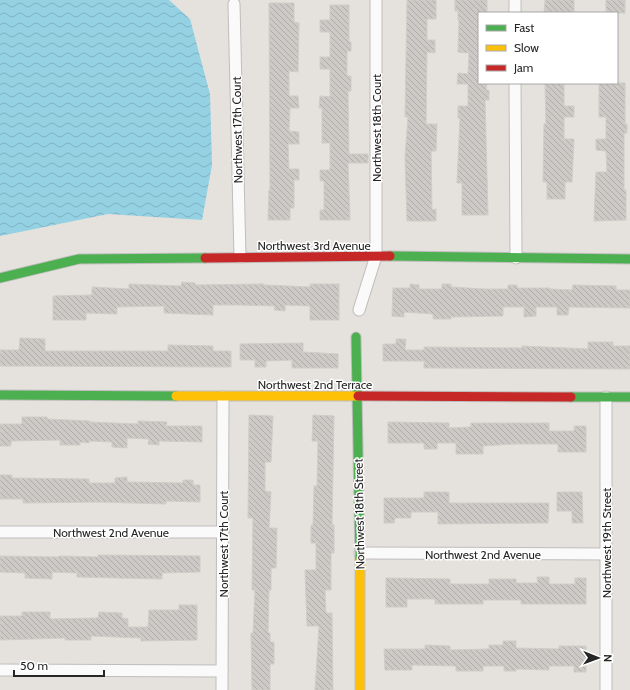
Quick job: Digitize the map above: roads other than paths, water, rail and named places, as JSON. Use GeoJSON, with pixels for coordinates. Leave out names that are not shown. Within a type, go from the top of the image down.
{"type":"FeatureCollection","features":[{"type":"Feature","properties":{"kind":"street","name":"Northwest 18th Court"},"geometry":{"type":"LineString","coordinates":[[376,0],[376,256]]}},
{"type":"Feature","properties":{"kind":"street"},"geometry":{"type":"LineString","coordinates":[[515,0],[515,12]]}},
{"type":"Feature","properties":{"kind":"street","name":"Northwest 17th Court"},"geometry":{"type":"LineString","coordinates":[[234,4],[240,257]]}},
{"type":"Feature","properties":{"kind":"street"},"geometry":{"type":"LineString","coordinates":[[515,84],[516,258]]}},
{"type":"Feature","properties":{"kind":"street","name":"Northwest 3rd Avenue"},"geometry":{"type":"LineString","coordinates":[[0,278],[79,259],[376,256],[630,259]]}},
{"type":"Feature","properties":{"kind":"street"},"geometry":{"type":"LineString","coordinates":[[359,310],[376,256]]}},
{"type":"Feature","properties":{"kind":"street","name":"Northwest 18th Street"},"geometry":{"type":"LineString","coordinates":[[356,337],[360,553],[360,690]]}},
{"type":"Feature","properties":{"kind":"street","name":"Northwest 2nd Terrace"},"geometry":{"type":"LineString","coordinates":[[0,395],[223,397],[630,397]]}},
{"type":"Feature","properties":{"kind":"street","name":"Northwest 17th Court"},"geometry":{"type":"LineString","coordinates":[[222,690],[223,397]]}},
{"type":"Feature","properties":{"kind":"street","name":"Northwest 19th Street"},"geometry":{"type":"LineString","coordinates":[[606,397],[606,690]]}},
{"type":"Feature","properties":{"kind":"street","name":"Northwest 2nd Avenue"},"geometry":{"type":"LineString","coordinates":[[0,532],[223,532]]}},
{"type":"Feature","properties":{"kind":"street","name":"Northwest 2nd Avenue"},"geometry":{"type":"LineString","coordinates":[[360,553],[606,554]]}},
{"type":"Feature","properties":{"kind":"street"},"geometry":{"type":"LineString","coordinates":[[0,670],[222,670]]}},
{"type":"Feature","properties":{"kind":"water"},"geometry":{"type":"Polygon","coordinates":[[[0,0],[169,0],[190,19],[210,94],[212,165],[202,220],[108,214],[0,236],[0,0]]]}}]}
